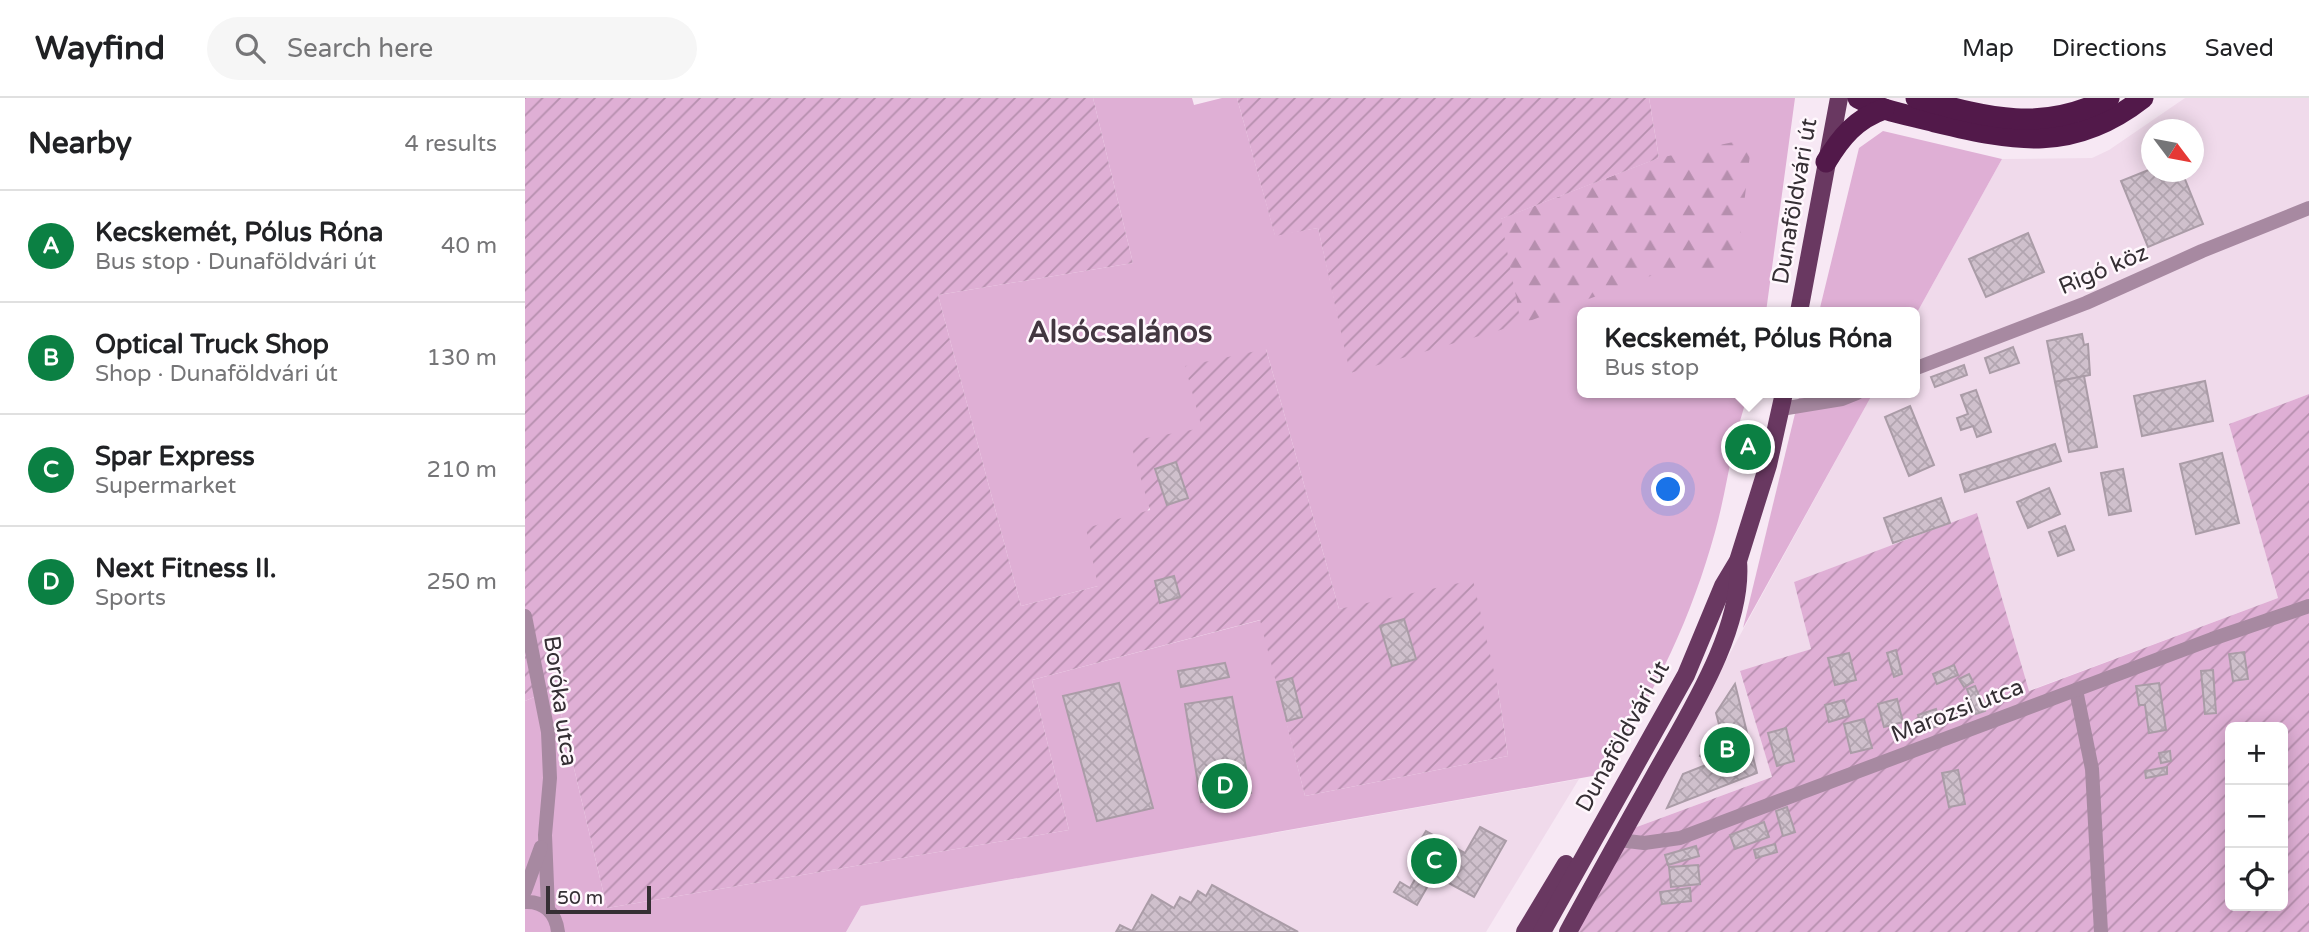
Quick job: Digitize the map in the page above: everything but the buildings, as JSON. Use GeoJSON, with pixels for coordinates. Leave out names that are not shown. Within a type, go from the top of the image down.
{"type":"FeatureCollection","features":[{"type":"Feature","properties":{"kind":"highway"},"geometry":{"type":"LineString","coordinates":[[1858,98],[1884,109],[1985,134],[2019,139],[2045,139],[2102,124],[2143,98]]}},
{"type":"Feature","properties":{"kind":"highway"},"geometry":{"type":"LineString","coordinates":[[1916,98],[1970,113],[2041,121],[2064,117],[2109,98]]}},
{"type":"Feature","properties":{"kind":"highway"},"geometry":{"type":"LineString","coordinates":[[1964,98],[1999,116]]}},
{"type":"Feature","properties":{"kind":"highway"},"geometry":{"type":"LineString","coordinates":[[1826,162],[1850,128],[1866,116],[1884,109]]}},
{"type":"Feature","properties":{"kind":"main road","name":"Dunaföldvári út"},"geometry":{"type":"LineString","coordinates":[[1800,307],[1839,98]]}},
{"type":"Feature","properties":{"kind":"main road","name":"Dunaföldvári út"},"geometry":{"type":"LineString","coordinates":[[1542,932],[1686,675],[1723,586],[1738,561],[1783,401]]}},
{"type":"Feature","properties":{"kind":"main road","name":"Dunaföldvári út"},"geometry":{"type":"LineString","coordinates":[[1568,932],[1686,718],[1725,634],[1740,582],[1738,561]]}},
{"type":"Feature","properties":{"kind":"main road"},"geometry":{"type":"LineString","coordinates":[[1565,891],[1579,884],[1607,846],[1619,840]]}},
{"type":"Feature","properties":{"kind":"main road"},"geometry":{"type":"LineString","coordinates":[[1525,932],[1566,864],[1593,841]]}},
{"type":"Feature","properties":{"kind":"street","name":"Rigó köz"},"geometry":{"type":"LineString","coordinates":[[1920,367],[2086,303],[2202,251],[2309,208]]}},
{"type":"Feature","properties":{"kind":"street"},"geometry":{"type":"LineString","coordinates":[[1783,401],[1844,398]]}},
{"type":"Feature","properties":{"kind":"street","name":"Marozsi utca"},"geometry":{"type":"LineString","coordinates":[[1619,840],[1644,843],[1680,838],[2309,606]]}},
{"type":"Feature","properties":{"kind":"street","name":"Boróka utca"},"geometry":{"type":"LineString","coordinates":[[525,616],[548,732],[550,778],[545,835],[548,909]]}},
{"type":"Feature","properties":{"kind":"street"},"geometry":{"type":"LineString","coordinates":[[2076,690],[2092,769],[2101,932]]}},
{"type":"Feature","properties":{"kind":"street","name":"Boróka utca"},"geometry":{"type":"LineString","coordinates":[[525,891],[545,835]]}},
{"type":"Feature","properties":{"kind":"street"},"geometry":{"type":"LineString","coordinates":[[525,902],[537,903],[548,909],[555,919],[558,932]]}},
{"type":"Feature","properties":{"kind":"shaded area"},"geometry":{"type":"Polygon","coordinates":[[[2185,98],[2309,98],[2309,394],[2229,424],[2278,598],[2028,691],[1977,514],[1794,582],[1811,649],[1740,672],[1772,777],[1634,828],[1870,398],[1920,398],[1920,307],[2002,159],[2092,158],[2141,128],[2141,182],[2204,182],[2204,119],[2154,119],[2185,98]]]}},
{"type":"Feature","properties":{"kind":"shaded area"},"geometry":{"type":"Polygon","coordinates":[[[1579,779],[1486,932],[846,932],[861,906],[1579,779]]]}},
{"type":"Feature","properties":{"kind":"green space"},"geometry":{"type":"Polygon","coordinates":[[[525,98],[1093,98],[1133,263],[938,295],[1021,606],[1098,586],[1086,528],[1150,510],[1130,441],[1202,428],[1185,366],[1266,349],[1339,609],[1473,580],[1498,689],[1508,756],[1305,796],[1260,620],[1032,680],[1069,830],[607,908],[555,688],[525,701],[525,98]]]}},
{"type":"Feature","properties":{"kind":"green space"},"geometry":{"type":"Polygon","coordinates":[[[1093,98],[1192,98],[1194,105],[1222,98],[1237,98],[1275,235],[1318,228],[1351,373],[1501,219],[1659,158],[1649,98],[1795,98],[1767,307],[1577,307],[1577,398],[1747,398],[1738,427],[1715,532],[1682,628],[1636,719],[1598,775],[861,906],[846,932],[525,932],[525,701],[555,688],[607,908],[1069,830],[1032,680],[1261,620],[1305,796],[1508,756],[1498,689],[1367,605],[1339,609],[1266,349],[1202,428],[1098,586],[1021,606],[938,295],[1133,263],[1093,98]]]}},
{"type":"Feature","properties":{"kind":"green space"},"geometry":{"type":"Polygon","coordinates":[[[1237,98],[1649,98],[1659,158],[1501,219],[1521,324],[1350,373],[1318,228],[1275,236],[1237,98]]]}},
{"type":"Feature","properties":{"kind":"green space"},"geometry":{"type":"Polygon","coordinates":[[[1883,131],[2002,159],[1920,307],[1820,307],[1859,148],[1883,131]]]}},
{"type":"Feature","properties":{"kind":"green space"},"geometry":{"type":"Polygon","coordinates":[[[1752,138],[1736,270],[1664,271],[1521,324],[1501,219],[1659,158],[1752,138]]]}},
{"type":"Feature","properties":{"kind":"green space"},"geometry":{"type":"Polygon","coordinates":[[[2309,394],[2309,932],[1576,932],[1634,828],[1772,777],[1740,671],[1811,649],[1794,582],[1977,513],[2029,691],[2278,598],[2229,424],[2309,394]]]}},
{"type":"Feature","properties":{"kind":"green space"},"geometry":{"type":"Polygon","coordinates":[[[1799,398],[1870,398],[1743,628],[1799,398]]]}},
{"type":"Feature","properties":{"kind":"place","name":"Kecskemét, Pólus Róna"},"geometry":{"type":"Point","coordinates":[1748,447]}},
{"type":"Feature","properties":{"kind":"place","name":"Optical Truck Shop"},"geometry":{"type":"Point","coordinates":[1727,750]}},
{"type":"Feature","properties":{"kind":"place","name":"Next Fitness II."},"geometry":{"type":"Point","coordinates":[1225,786]}},
{"type":"Feature","properties":{"kind":"place","name":"Spar Express"},"geometry":{"type":"Point","coordinates":[1434,861]}},
{"type":"Feature","properties":{"kind":"district","name":"Alsócsalános"},"geometry":{"type":"Point","coordinates":[1120,332]}}]}
